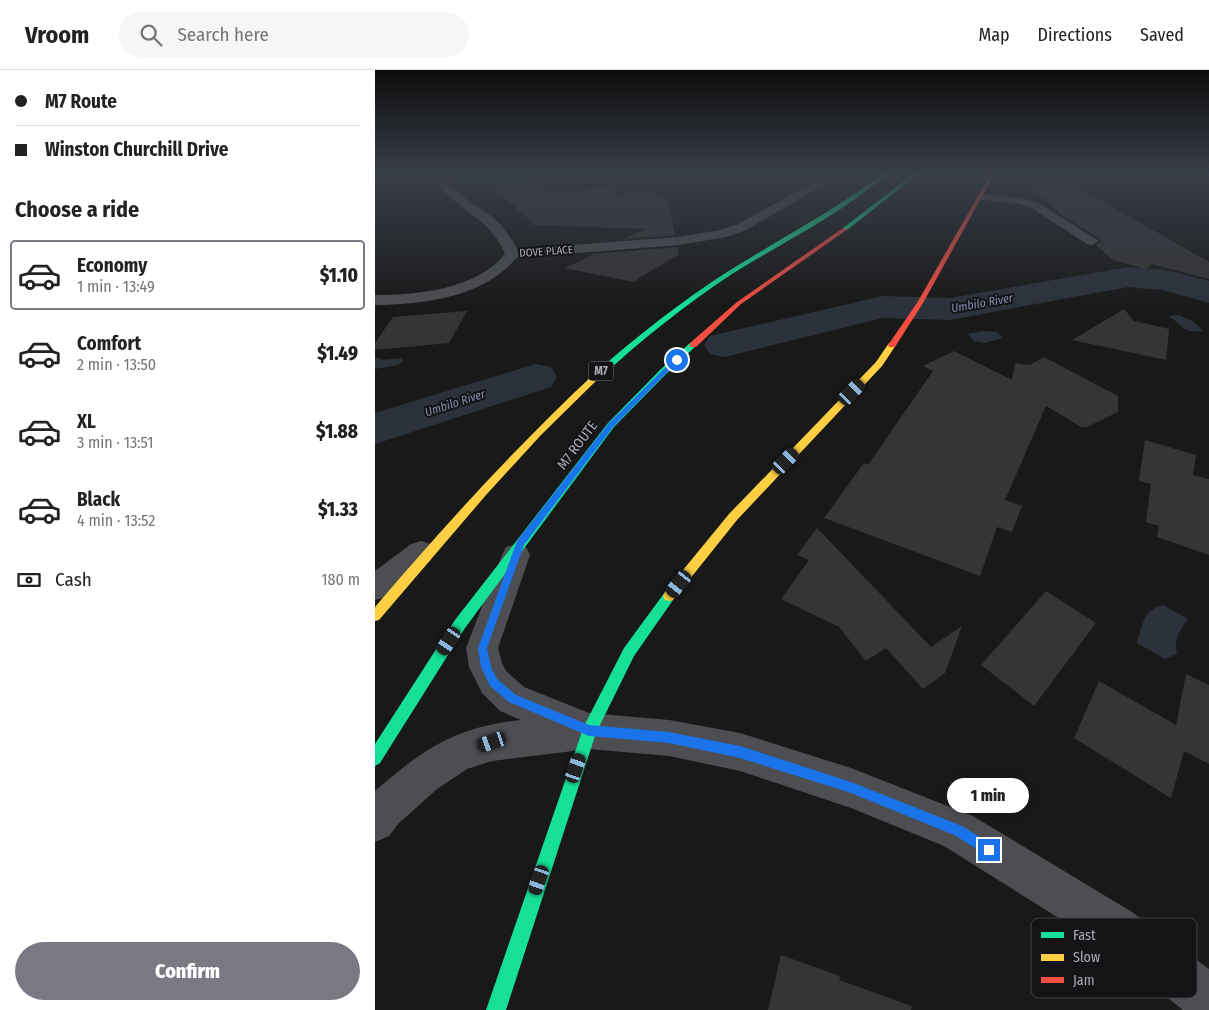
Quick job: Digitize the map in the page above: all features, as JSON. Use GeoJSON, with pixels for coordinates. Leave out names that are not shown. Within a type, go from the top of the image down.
{"type":"FeatureCollection","features":[{"type":"Feature","properties":{"kind":"main road","name":"M7"},"geometry":{"type":"LineString","coordinates":[[375,616],[439,538],[513,456],[555,413],[605,367],[697,295],[819,219]]}},
{"type":"Feature","properties":{"kind":"main road","name":"M7 ROUTE"},"geometry":{"type":"LineString","coordinates":[[375,758],[460,624],[611,425],[664,371],[739,303],[859,219]]}},
{"type":"Feature","properties":{"kind":"main road"},"geometry":{"type":"LineString","coordinates":[[496,1010],[589,731],[629,652],[668,597],[733,517],[879,364],[920,303],[968,219]]}},
{"type":"Feature","properties":{"kind":"street"},"geometry":{"type":"LineString","coordinates":[[375,300],[418,297],[450,290],[486,278],[500,269],[512,254],[505,238],[488,219]]}},
{"type":"Feature","properties":{"kind":"street","name":"DOVE PLACE"},"geometry":{"type":"LineString","coordinates":[[512,254],[679,241],[722,234],[743,227],[757,219]]}},
{"type":"Feature","properties":{"kind":"street"},"geometry":{"type":"LineString","coordinates":[[1057,219],[1092,241]]}},
{"type":"Feature","properties":{"kind":"street"},"geometry":{"type":"LineString","coordinates":[[375,588],[439,538]]}},
{"type":"Feature","properties":{"kind":"street"},"geometry":{"type":"LineString","coordinates":[[520,544],[482,648],[486,667],[494,682],[513,699],[589,731]]}},
{"type":"Feature","properties":{"kind":"street"},"geometry":{"type":"LineString","coordinates":[[375,822],[384,810],[423,775],[457,754],[492,742],[589,731],[669,738],[740,752],[851,788],[958,831],[1100,918]]}},
{"type":"Feature","properties":{"kind":"street"},"geometry":{"type":"LineString","coordinates":[[1197,990],[1209,999]]}},
{"type":"Feature","properties":{"kind":"shaded area"},"geometry":{"type":"Polygon","coordinates":[[[1179,315],[1194,322],[1203,331],[1187,330],[1168,316],[1179,315]]]}},
{"type":"Feature","properties":{"kind":"shaded area"},"geometry":{"type":"Polygon","coordinates":[[[982,331],[997,332],[1003,338],[985,343],[974,341],[968,334],[982,331]]]}},
{"type":"Feature","properties":{"kind":"shaded area"},"geometry":{"type":"Polygon","coordinates":[[[375,358],[382,360],[401,358],[404,361],[398,365],[375,369],[375,358]]]}},
{"type":"Feature","properties":{"kind":"shaded area"},"geometry":{"type":"Polygon","coordinates":[[[1163,605],[1188,619],[1177,639],[1177,654],[1165,659],[1137,643],[1147,615],[1156,607],[1163,605]]]}},
{"type":"Feature","properties":{"kind":"building"},"geometry":{"type":"Polygon","coordinates":[[[528,219],[672,219],[675,235],[624,239],[645,229],[535,225],[528,219]]]}},
{"type":"Feature","properties":{"kind":"building"},"geometry":{"type":"Polygon","coordinates":[[[1068,219],[1133,219],[1209,262],[1209,279],[1151,264],[1146,269],[1113,260],[1096,245],[1101,242],[1100,239],[1068,219]]]}},
{"type":"Feature","properties":{"kind":"building"},"geometry":{"type":"Polygon","coordinates":[[[678,247],[679,254],[633,282],[565,268],[594,254],[678,247]]]}},
{"type":"Feature","properties":{"kind":"building"},"geometry":{"type":"Polygon","coordinates":[[[1124,309],[1134,321],[1169,329],[1166,360],[1072,340],[1124,309]]]}},
{"type":"Feature","properties":{"kind":"building"},"geometry":{"type":"Polygon","coordinates":[[[467,311],[449,343],[375,350],[375,343],[393,317],[467,311]]]}},
{"type":"Feature","properties":{"kind":"building"},"geometry":{"type":"Polygon","coordinates":[[[954,351],[1012,380],[1015,363],[1030,365],[1044,357],[1118,396],[1118,412],[1087,427],[1081,427],[1046,406],[1005,500],[1022,506],[1012,532],[997,527],[980,576],[824,518],[864,463],[868,465],[933,371],[923,366],[954,351]]]}},
{"type":"Feature","properties":{"kind":"building"},"geometry":{"type":"Polygon","coordinates":[[[1145,440],[1196,455],[1193,475],[1209,479],[1209,555],[1157,537],[1159,526],[1146,522],[1151,484],[1139,481],[1145,440]]]}},
{"type":"Feature","properties":{"kind":"building"},"geometry":{"type":"Polygon","coordinates":[[[817,528],[931,647],[962,626],[945,673],[923,689],[886,648],[866,661],[839,627],[781,599],[809,560],[797,555],[817,528]]]}},
{"type":"Feature","properties":{"kind":"building"},"geometry":{"type":"Polygon","coordinates":[[[1046,591],[1096,623],[1034,706],[981,665],[1046,591]]]}},
{"type":"Feature","properties":{"kind":"building"},"geometry":{"type":"Polygon","coordinates":[[[1186,674],[1209,685],[1209,764],[1184,751],[1171,798],[1074,738],[1099,681],[1176,725],[1186,674]]]}},
{"type":"Feature","properties":{"kind":"building"},"geometry":{"type":"Polygon","coordinates":[[[781,955],[840,976],[839,980],[912,1006],[911,1010],[768,1010],[781,955]]]}},
{"type":"Feature","properties":{"kind":"waterway","name":"Umbilo River"},"geometry":{"type":"LineString","coordinates":[[725,345],[883,307],[950,309],[1128,277],[1165,280],[1209,292]]}},
{"type":"Feature","properties":{"kind":"waterway","name":"Umbilo River"},"geometry":{"type":"LineString","coordinates":[[375,429],[535,377]]}},
{"type":"Feature","properties":{"kind":"traffic: fast"},"geometry":{"type":"LineString","coordinates":[[597,376],[628,348],[695,296],[820,219]]}},
{"type":"Feature","properties":{"kind":"traffic: fast"},"geometry":{"type":"LineString","coordinates":[[845,229],[858,219]]}},
{"type":"Feature","properties":{"kind":"traffic: fast"},"geometry":{"type":"LineString","coordinates":[[375,758],[460,624],[611,425],[664,371],[693,345]]}},
{"type":"Feature","properties":{"kind":"traffic: fast"},"geometry":{"type":"LineString","coordinates":[[496,1010],[589,731],[629,652],[669,596]]}},
{"type":"Feature","properties":{"kind":"traffic: slow"},"geometry":{"type":"LineString","coordinates":[[669,596],[733,517],[879,364],[892,345]]}},
{"type":"Feature","properties":{"kind":"traffic: slow"},"geometry":{"type":"LineString","coordinates":[[375,616],[482,492],[538,433],[597,376]]}},
{"type":"Feature","properties":{"kind":"traffic: jam"},"geometry":{"type":"LineString","coordinates":[[892,345],[920,303],[967,219]]}},
{"type":"Feature","properties":{"kind":"traffic: jam"},"geometry":{"type":"LineString","coordinates":[[693,345],[739,303],[845,229]]}},
{"type":"Feature","properties":{"kind":"route"},"geometry":{"type":"LineString","coordinates":[[677,360],[611,425],[520,544],[482,648],[486,667],[494,682],[513,699],[589,731],[669,738],[740,752],[851,788],[958,831],[989,850]]}}]}
